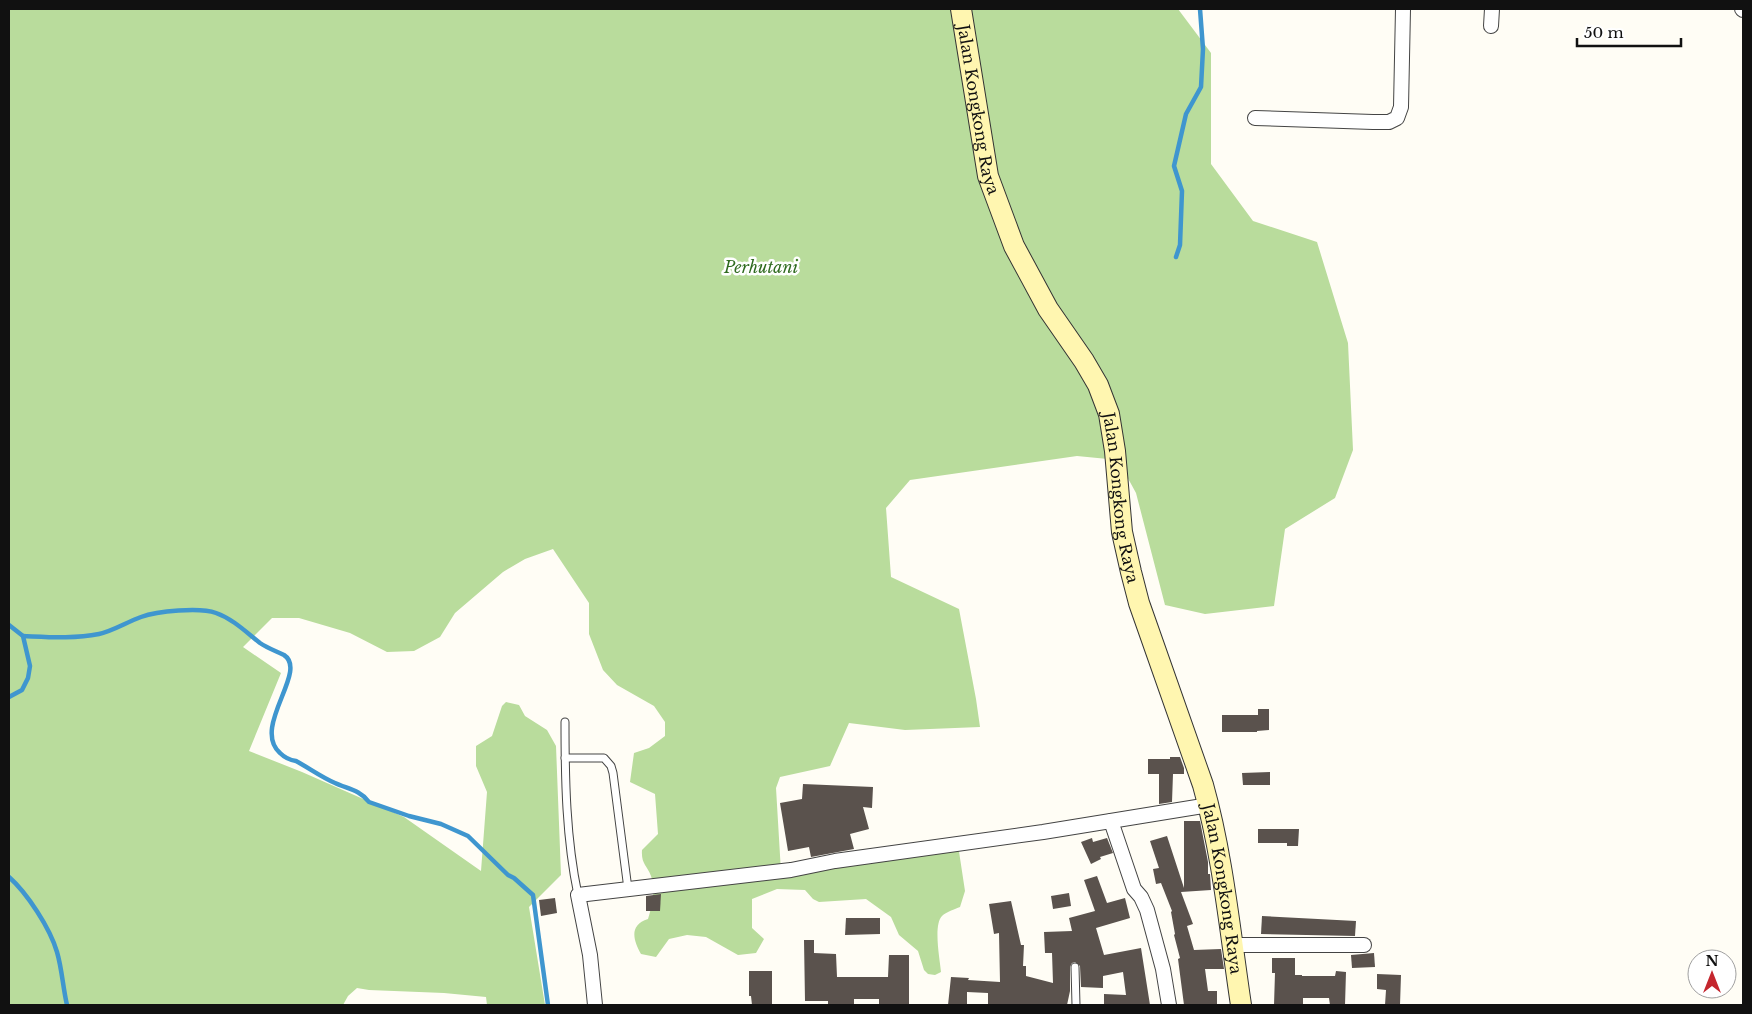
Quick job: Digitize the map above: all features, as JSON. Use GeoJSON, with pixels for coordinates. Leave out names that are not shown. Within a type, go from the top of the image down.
{"type":"FeatureCollection","features":[{"type":"Feature","properties":{"kind":"street","name":"Jalan Kongkong Raya"},"geometry":{"type":"LineString","coordinates":[[961,9],[988,176],[1014,246],[1048,309],[1084,361],[1098,386],[1109,414],[1116,451],[1122,532],[1130,572],[1209,805],[1216,837],[1241,1005]]}},
{"type":"Feature","properties":{"kind":"street"},"geometry":{"type":"LineString","coordinates":[[1255,118],[1389,122],[1397,118],[1401,107],[1402,9]]}},
{"type":"Feature","properties":{"kind":"street"},"geometry":{"type":"LineString","coordinates":[[1491,26],[1492,9]]}},
{"type":"Feature","properties":{"kind":"street"},"geometry":{"type":"LineString","coordinates":[[595,1005],[590,955],[578,895],[791,870],[843,860],[1209,805]]}},
{"type":"Feature","properties":{"kind":"street"},"geometry":{"type":"LineString","coordinates":[[1111,821],[1134,889],[1141,897],[1147,910],[1169,1005]]}},
{"type":"Feature","properties":{"kind":"street"},"geometry":{"type":"LineString","coordinates":[[1232,945],[1364,945]]}},
{"type":"Feature","properties":{"kind":"lane"},"geometry":{"type":"LineString","coordinates":[[566,722],[568,822],[578,895]]}},
{"type":"Feature","properties":{"kind":"lane"},"geometry":{"type":"LineString","coordinates":[[566,758],[604,758],[611,766],[616,790],[628,889]]}},
{"type":"Feature","properties":{"kind":"lane"},"geometry":{"type":"LineString","coordinates":[[1075,967],[1076,1005]]}},
{"type":"Feature","properties":{"kind":"green space","name":"Perhutani"},"geometry":{"type":"Polygon","coordinates":[[[9,9],[1178,9],[1211,53],[1211,164],[1253,221],[1317,242],[1348,343],[1353,450],[1335,498],[1285,529],[1274,606],[1205,614],[1165,605],[1136,493],[1118,460],[1077,456],[910,480],[886,508],[891,577],[959,609],[980,727],[905,730],[849,723],[830,766],[780,777],[776,788],[781,872],[958,845],[965,891],[960,907],[946,913],[939,920],[937,935],[941,972],[935,975],[928,974],[924,970],[918,951],[899,935],[891,917],[866,899],[819,902],[813,899],[805,890],[777,889],[752,899],[752,928],[764,939],[756,953],[738,955],[706,937],[687,935],[669,939],[656,957],[641,954],[634,934],[638,925],[648,919],[653,892],[652,881],[643,861],[642,850],[658,834],[655,794],[630,782],[634,753],[649,748],[665,736],[665,722],[654,706],[617,685],[603,670],[589,634],[589,603],[553,549],[525,559],[503,572],[455,613],[440,637],[414,651],[387,652],[350,633],[299,618],[272,618],[243,647],[281,673],[249,751],[404,817],[481,871],[487,792],[476,766],[476,746],[492,736],[502,706],[506,702],[519,705],[525,716],[547,730],[556,746],[561,875],[529,907],[545,1005],[487,1005],[486,997],[357,988],[348,996],[343,1005],[9,1005],[9,9]]]}},
{"type":"Feature","properties":{"kind":"building"},"geometry":{"type":"Polygon","coordinates":[[[1258,709],[1269,709],[1269,730],[1222,732],[1222,715],[1258,715],[1258,709]]]}},
{"type":"Feature","properties":{"kind":"building"},"geometry":{"type":"Polygon","coordinates":[[[1170,757],[1180,757],[1184,774],[1173,774],[1172,802],[1159,804],[1159,774],[1148,774],[1148,759],[1170,759],[1170,757]]]}},
{"type":"Feature","properties":{"kind":"building"},"geometry":{"type":"Polygon","coordinates":[[[1270,772],[1270,785],[1243,785],[1242,773],[1270,772]]]}},
{"type":"Feature","properties":{"kind":"building"},"geometry":{"type":"Polygon","coordinates":[[[803,784],[873,787],[872,808],[863,807],[869,829],[850,834],[854,849],[811,857],[809,847],[788,851],[780,803],[802,799],[803,784]]]}},
{"type":"Feature","properties":{"kind":"building"},"geometry":{"type":"Polygon","coordinates":[[[1184,821],[1200,821],[1208,862],[1211,890],[1181,892],[1193,924],[1187,926],[1194,950],[1221,949],[1224,969],[1205,969],[1208,991],[1217,991],[1217,1005],[1184,1005],[1178,959],[1180,958],[1174,935],[1172,911],[1161,883],[1156,884],[1153,869],[1159,868],[1150,841],[1167,836],[1184,888],[1184,821]]]}},
{"type":"Feature","properties":{"kind":"building"},"geometry":{"type":"Polygon","coordinates":[[[1258,829],[1299,829],[1298,846],[1287,846],[1287,843],[1258,843],[1258,829]]]}},
{"type":"Feature","properties":{"kind":"building"},"geometry":{"type":"Polygon","coordinates":[[[1092,838],[1093,842],[1107,838],[1113,853],[1100,857],[1101,859],[1091,864],[1081,842],[1092,838]]]}},
{"type":"Feature","properties":{"kind":"building"},"geometry":{"type":"Polygon","coordinates":[[[1097,876],[1107,903],[1125,898],[1130,918],[1096,928],[1104,955],[1141,948],[1150,1005],[1104,1005],[1104,994],[1126,995],[1123,972],[1103,976],[1103,988],[1081,987],[1080,966],[1075,962],[1070,967],[1070,991],[1067,1005],[988,1005],[988,993],[967,992],[967,1005],[948,1005],[951,977],[1000,982],[999,933],[994,934],[989,904],[1011,901],[1021,945],[1024,945],[1023,966],[1026,966],[1026,976],[1053,983],[1052,953],[1045,953],[1044,932],[1072,931],[1069,918],[1095,911],[1084,880],[1097,876]]]}},
{"type":"Feature","properties":{"kind":"building"},"geometry":{"type":"Polygon","coordinates":[[[1069,893],[1071,906],[1053,909],[1051,896],[1069,893]]]}},
{"type":"Feature","properties":{"kind":"building"},"geometry":{"type":"Polygon","coordinates":[[[661,894],[660,911],[646,911],[646,896],[661,894]]]}},
{"type":"Feature","properties":{"kind":"building"},"geometry":{"type":"Polygon","coordinates":[[[555,898],[557,913],[541,916],[539,900],[555,898]]]}},
{"type":"Feature","properties":{"kind":"building"},"geometry":{"type":"Polygon","coordinates":[[[1262,916],[1356,921],[1355,936],[1261,934],[1262,916]]]}},
{"type":"Feature","properties":{"kind":"building"},"geometry":{"type":"Polygon","coordinates":[[[846,918],[880,918],[880,934],[845,935],[846,918]]]}},
{"type":"Feature","properties":{"kind":"building"},"geometry":{"type":"Polygon","coordinates":[[[804,940],[814,940],[814,953],[836,954],[837,977],[888,977],[889,955],[909,955],[909,1005],[879,1005],[879,999],[854,999],[854,1005],[828,1005],[828,1001],[805,1001],[804,940]]]}},
{"type":"Feature","properties":{"kind":"building"},"geometry":{"type":"Polygon","coordinates":[[[1374,953],[1375,967],[1352,968],[1351,955],[1374,953]]]}},
{"type":"Feature","properties":{"kind":"building"},"geometry":{"type":"Polygon","coordinates":[[[1272,958],[1295,958],[1295,975],[1335,976],[1336,971],[1346,972],[1345,1005],[1330,1005],[1329,998],[1303,998],[1303,1005],[1274,1005],[1275,973],[1272,973],[1272,958]]]}},
{"type":"Feature","properties":{"kind":"building"},"geometry":{"type":"Polygon","coordinates":[[[749,971],[772,971],[772,1005],[752,1005],[751,996],[749,996],[749,971]]]}},
{"type":"Feature","properties":{"kind":"building"},"geometry":{"type":"Polygon","coordinates":[[[1377,974],[1401,975],[1400,1005],[1385,1005],[1386,990],[1377,989],[1377,974]]]}},
{"type":"Feature","properties":{"kind":"waterway"},"geometry":{"type":"LineString","coordinates":[[1176,257],[1180,245],[1182,191],[1174,166],[1186,114],[1201,87],[1203,49],[1200,9]]}},
{"type":"Feature","properties":{"kind":"waterway"},"geometry":{"type":"LineString","coordinates":[[23,636],[90,636],[110,631],[148,615],[178,610],[200,610],[216,613],[228,619],[263,645],[284,655],[290,663],[290,673],[272,729],[273,742],[280,753],[287,759],[296,761],[330,781],[358,792],[369,802],[409,816],[441,824],[468,836],[508,875],[533,895],[548,1005]]}},
{"type":"Feature","properties":{"kind":"waterway"},"geometry":{"type":"LineString","coordinates":[[9,625],[23,636],[30,666],[28,678],[22,690],[9,697]]}},
{"type":"Feature","properties":{"kind":"waterway"},"geometry":{"type":"LineString","coordinates":[[9,877],[30,901],[54,943],[59,958],[67,1005]]}}]}
